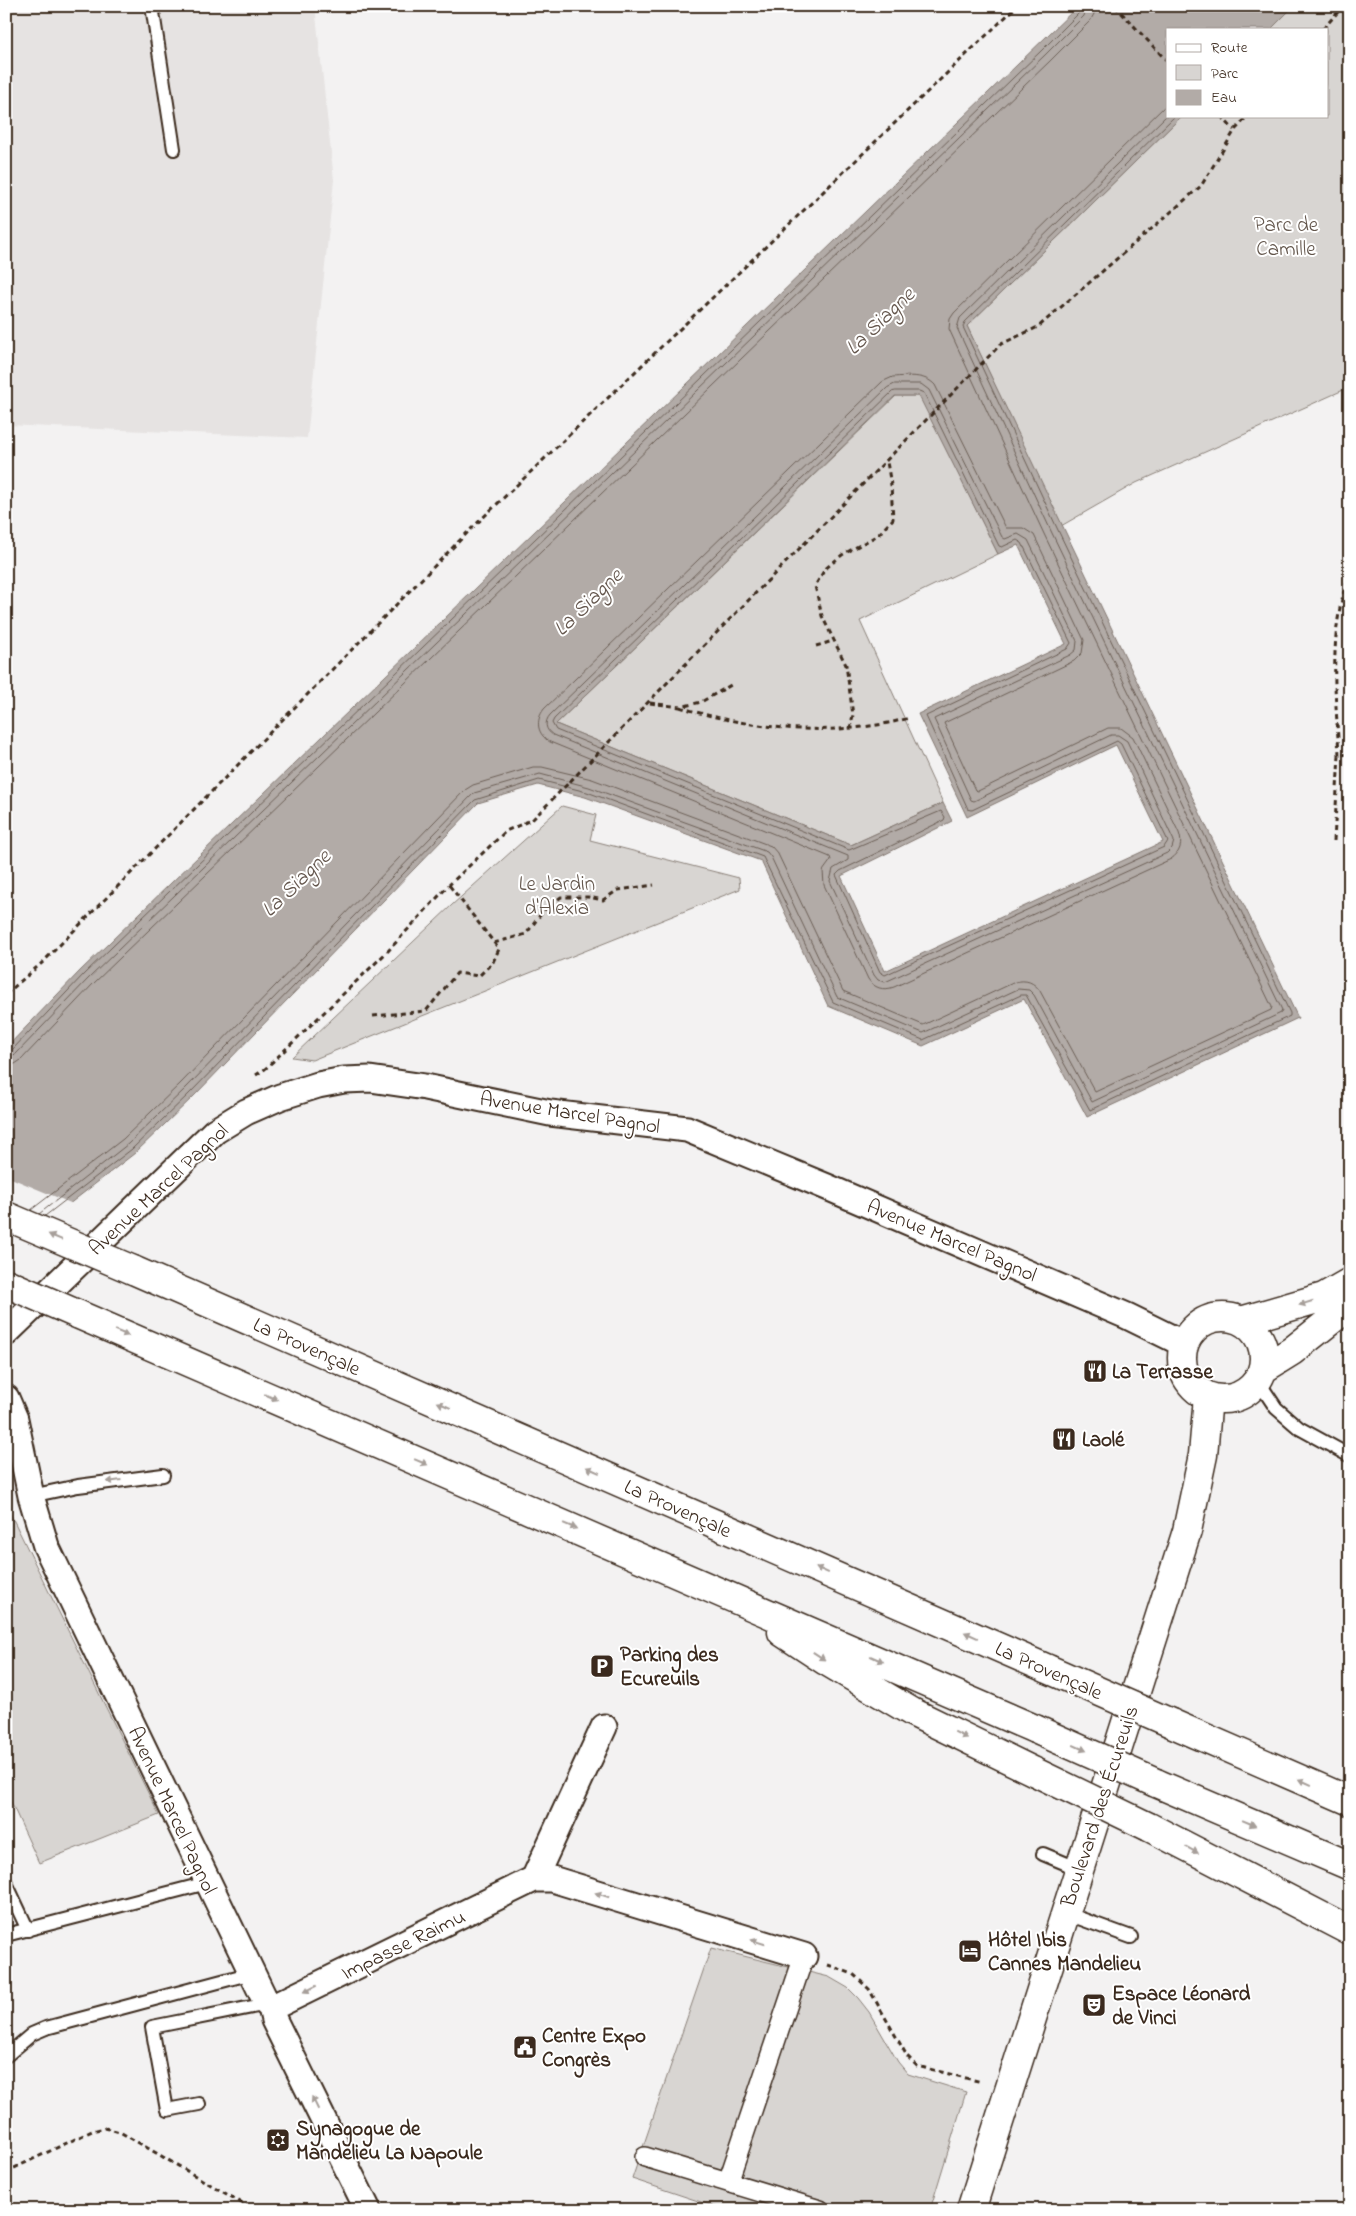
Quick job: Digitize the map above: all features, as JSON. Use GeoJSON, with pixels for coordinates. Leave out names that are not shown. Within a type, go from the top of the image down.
{"type":"FeatureCollection","features":[{"type":"Feature","properties":{"kind":"main road","name":"La Provençale"},"geometry":{"type":"LineString","coordinates":[[6,1216],[1350,1801]]}},
{"type":"Feature","properties":{"kind":"main road"},"geometry":{"type":"LineString","coordinates":[[1241,1321],[1324,1297],[1350,1282]]}},
{"type":"Feature","properties":{"kind":"main road"},"geometry":{"type":"LineString","coordinates":[[6,1283],[720,1591],[1350,1866]]}},
{"type":"Feature","properties":{"kind":"main road"},"geometry":{"type":"LineString","coordinates":[[1260,1375],[1264,1355],[1262,1342],[1254,1330],[1241,1321],[1222,1316],[1210,1318],[1200,1323],[1190,1332],[1181,1356],[1183,1369],[1188,1381],[1197,1391],[1208,1397],[1222,1400],[1236,1398],[1248,1392],[1260,1375],[1350,1305]]}},
{"type":"Feature","properties":{"kind":"main road","name":"Boulevard des Écureuils"},"geometry":{"type":"LineString","coordinates":[[971,2210],[1187,1531],[1203,1455],[1208,1397]]}},
{"type":"Feature","properties":{"kind":"main road"},"geometry":{"type":"LineString","coordinates":[[720,1591],[826,1661],[912,1712],[1149,1827],[1350,1931]]}},
{"type":"Feature","properties":{"kind":"street","name":"Avenue Marcel Pagnol"},"geometry":{"type":"LineString","coordinates":[[6,1332],[215,1132],[246,1112],[280,1097],[318,1085],[344,1080],[370,1079],[424,1087],[550,1113],[686,1129],[827,1186],[1127,1316],[1184,1344]]}},
{"type":"Feature","properties":{"kind":"street","name":"Avenue Marcel Pagnol"},"geometry":{"type":"LineString","coordinates":[[6,1398],[15,1419],[31,1496],[46,1546],[74,1600],[207,1882],[368,2210]]}},
{"type":"Feature","properties":{"kind":"street"},"geometry":{"type":"LineString","coordinates":[[604,1727],[534,1879],[552,1880],[804,1956],[728,2182]]}},
{"type":"Feature","properties":{"kind":"street","name":"Impasse Raimu"},"geometry":{"type":"LineString","coordinates":[[269,2006],[534,1879]]}},
{"type":"Feature","properties":{"kind":"street"},"geometry":{"type":"LineString","coordinates":[[645,2157],[820,2210]]}},
{"type":"Feature","properties":{"kind":"lane"},"geometry":{"type":"LineString","coordinates":[[152,6],[174,150]]}},
{"type":"Feature","properties":{"kind":"lane"},"geometry":{"type":"LineString","coordinates":[[1260,1375],[1276,1408],[1300,1428],[1350,1456]]}},
{"type":"Feature","properties":{"kind":"lane"},"geometry":{"type":"LineString","coordinates":[[31,1496],[78,1486],[163,1476]]}},
{"type":"Feature","properties":{"kind":"lane"},"geometry":{"type":"LineString","coordinates":[[1043,1854],[1079,1869]]}},
{"type":"Feature","properties":{"kind":"lane"},"geometry":{"type":"LineString","coordinates":[[6,1936],[207,1882]]}},
{"type":"Feature","properties":{"kind":"lane"},"geometry":{"type":"LineString","coordinates":[[6,1883],[28,1930]]}},
{"type":"Feature","properties":{"kind":"lane"},"geometry":{"type":"LineString","coordinates":[[1065,1913],[1131,1937]]}},
{"type":"Feature","properties":{"kind":"lane"},"geometry":{"type":"LineString","coordinates":[[6,2056],[32,2034],[46,2028],[252,1974]]}},
{"type":"Feature","properties":{"kind":"lane"},"geometry":{"type":"LineString","coordinates":[[199,2104],[167,2110],[152,2027],[269,2006]]}},
{"type":"Feature","properties":{"kind":"path"},"geometry":{"type":"LineString","coordinates":[[6,994],[44,962],[470,530],[1017,6]]}},
{"type":"Feature","properties":{"kind":"path"},"geometry":{"type":"LineString","coordinates":[[1115,6],[1166,60]]}},
{"type":"Feature","properties":{"kind":"path"},"geometry":{"type":"LineString","coordinates":[[1324,28],[1342,6]]}},
{"type":"Feature","properties":{"kind":"path"},"geometry":{"type":"LineString","coordinates":[[1223,118],[1235,130]]}},
{"type":"Feature","properties":{"kind":"path"},"geometry":{"type":"LineString","coordinates":[[249,1080],[265,1069],[388,951],[449,885],[506,831],[533,819],[611,738],[649,703],[922,426],[1000,344],[1038,327],[1201,186],[1235,130],[1246,118]]}},
{"type":"Feature","properties":{"kind":"path"},"geometry":{"type":"LineString","coordinates":[[850,729],[853,715],[846,666],[822,616],[815,586],[825,569],[842,555],[878,535],[893,519],[891,485],[887,461]]}},
{"type":"Feature","properties":{"kind":"path"},"geometry":{"type":"LineString","coordinates":[[1334,841],[1339,755],[1334,653],[1345,588],[1350,576]]}},
{"type":"Feature","properties":{"kind":"path"},"geometry":{"type":"LineString","coordinates":[[816,646],[833,641]]}},
{"type":"Feature","properties":{"kind":"path"},"geometry":{"type":"LineString","coordinates":[[680,707],[701,702],[731,685]]}},
{"type":"Feature","properties":{"kind":"path"},"geometry":{"type":"LineString","coordinates":[[649,703],[680,707],[712,718],[820,730],[850,729],[888,724],[909,718]]}},
{"type":"Feature","properties":{"kind":"path"},"geometry":{"type":"LineString","coordinates":[[1339,755],[1350,754]]}},
{"type":"Feature","properties":{"kind":"path"},"geometry":{"type":"LineString","coordinates":[[373,1016],[426,1011],[456,973],[479,976],[493,962],[499,949],[449,885]]}},
{"type":"Feature","properties":{"kind":"path"},"geometry":{"type":"LineString","coordinates":[[494,943],[526,934],[544,910],[561,897],[588,897],[603,900],[618,890],[654,885]]}},
{"type":"Feature","properties":{"kind":"path"},"geometry":{"type":"LineString","coordinates":[[804,1956],[853,1974],[869,1990],[907,2056],[917,2066],[1009,2088]]}},
{"type":"Feature","properties":{"kind":"path"},"geometry":{"type":"LineString","coordinates":[[6,2172],[92,2131],[105,2128],[120,2132],[254,2210]]}},
{"type":"Feature","properties":{"kind":"shaded area"},"geometry":{"type":"Polygon","coordinates":[[[6,6],[315,6],[334,180],[307,438],[6,425],[6,6]]]}},
{"type":"Feature","properties":{"kind":"green space","name":"Parc de Camille"},"geometry":{"type":"Polygon","coordinates":[[[1294,6],[1350,6],[1350,387],[1136,483],[1061,526],[967,326],[1180,118],[1328,118],[1328,28],[1272,28],[1294,6]]]}},
{"type":"Feature","properties":{"kind":"green space"},"geometry":{"type":"Polygon","coordinates":[[[896,396],[920,396],[998,554],[860,621],[943,803],[851,845],[556,724],[896,396]]]}},
{"type":"Feature","properties":{"kind":"green space","name":"Le Jardin d'Alexia"},"geometry":{"type":"Polygon","coordinates":[[[562,806],[596,815],[590,840],[739,878],[740,889],[312,1060],[292,1057],[452,905],[562,806]]]}},
{"type":"Feature","properties":{"kind":"green space"},"geometry":{"type":"Polygon","coordinates":[[[6,1501],[11,1515],[159,1815],[39,1863],[6,1791],[6,1501]]]}},
{"type":"Feature","properties":{"kind":"green space"},"geometry":{"type":"Polygon","coordinates":[[[711,1948],[829,1977],[848,1988],[858,1998],[869,2012],[898,2062],[908,2074],[966,2092],[930,2210],[725,2210],[632,2179],[711,1948]]]}},
{"type":"Feature","properties":{"kind":"water","name":"La Siagne"},"geometry":{"type":"Polygon","coordinates":[[[1078,6],[1294,6],[1272,28],[1166,28],[1166,118],[1180,118],[967,326],[1298,1018],[1087,1117],[1024,999],[923,1046],[828,1006],[761,861],[585,797],[538,785],[478,803],[194,1096],[135,1153],[6,1253],[6,1048],[80,971],[1078,6]],[[895,396],[556,724],[851,845],[943,803],[952,821],[841,876],[885,971],[1163,842],[1116,745],[967,817],[918,714],[1066,644],[1018,545],[998,554],[919,396],[895,396]]]}},
{"type":"Feature","properties":{"kind":"pier"},"geometry":{"type":"Polygon","coordinates":[[[6,1176],[73,1204],[6,1256],[6,1176]]]}},
{"type":"Feature","properties":{"kind":"place","name":"La Terrasse"},"geometry":{"type":"Point","coordinates":[1095,1371]}},
{"type":"Feature","properties":{"kind":"place","name":"Laolé"},"geometry":{"type":"Point","coordinates":[1064,1439]}},
{"type":"Feature","properties":{"kind":"place","name":"Parking des Ecureuils"},"geometry":{"type":"Point","coordinates":[602,1666]}},
{"type":"Feature","properties":{"kind":"place","name":"Hôtel Ibis Cannes Mandelieu"},"geometry":{"type":"Point","coordinates":[970,1951]}},
{"type":"Feature","properties":{"kind":"place","name":"Espace Léonard de Vinci"},"geometry":{"type":"Point","coordinates":[1094,2005]}},
{"type":"Feature","properties":{"kind":"place","name":"Centre Expo Congrès"},"geometry":{"type":"Point","coordinates":[525,2047]}},
{"type":"Feature","properties":{"kind":"place","name":"Synagogue de Mandelieu La Napoule"},"geometry":{"type":"Point","coordinates":[278,2140]}}]}
